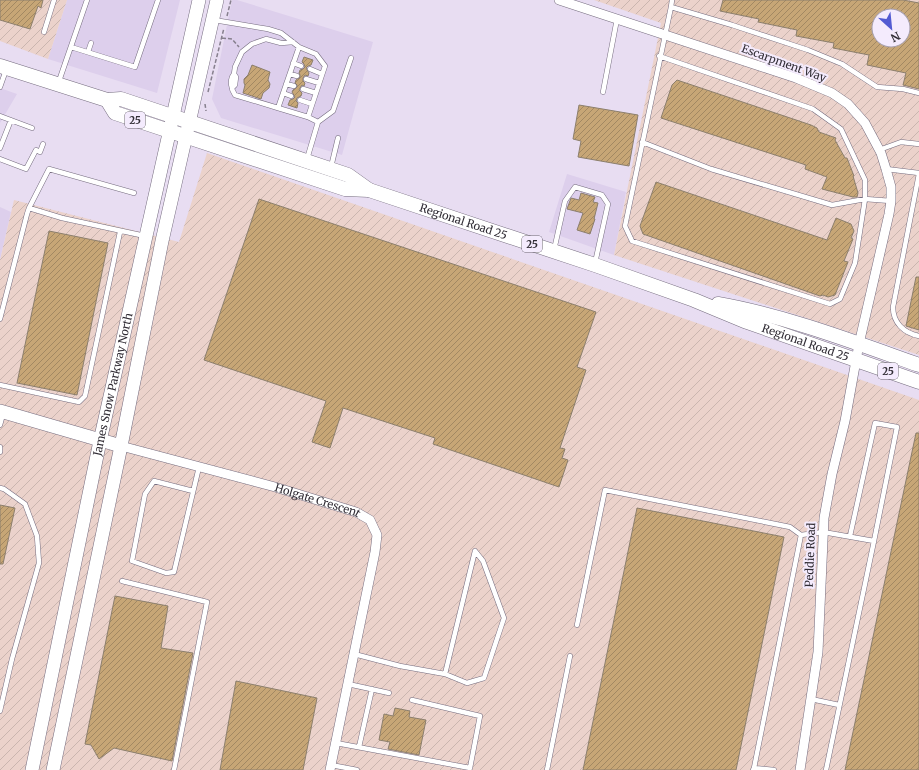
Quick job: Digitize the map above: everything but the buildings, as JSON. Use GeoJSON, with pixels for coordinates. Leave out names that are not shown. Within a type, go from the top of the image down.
{"type":"FeatureCollection","features":[{"type":"Feature","properties":{"kind":"main road","name":"James Snow Parkway North"},"geometry":{"type":"LineString","coordinates":[[53,770],[146,236],[174,117],[199,0]]}},
{"type":"Feature","properties":{"kind":"main road","name":"James Snow Parkway North"},"geometry":{"type":"LineString","coordinates":[[32,770],[110,444],[162,241],[217,0]]}},
{"type":"Feature","properties":{"kind":"main road","name":"Regional Road 25"},"geometry":{"type":"LineString","coordinates":[[4,68],[106,100],[121,99],[306,160],[348,175],[369,190]]}},
{"type":"Feature","properties":{"kind":"main road","name":"Regional Road 25"},"geometry":{"type":"LineString","coordinates":[[106,100],[115,114],[345,189],[369,190],[553,251],[694,300],[747,322],[919,382]]}},
{"type":"Feature","properties":{"kind":"main road","name":"Regional Road 25"},"geometry":{"type":"LineString","coordinates":[[694,300],[751,310],[859,344],[919,365]]}},
{"type":"Feature","properties":{"kind":"main road"},"geometry":{"type":"LineString","coordinates":[[2,411],[110,444]]}},
{"type":"Feature","properties":{"kind":"street","name":"Escarpment Way"},"geometry":{"type":"LineString","coordinates":[[559,0],[796,78],[832,93],[848,104],[865,123],[879,150],[886,169],[891,186],[891,201],[859,344]]}},
{"type":"Feature","properties":{"kind":"street","name":"Peddie Road"},"geometry":{"type":"LineString","coordinates":[[800,770],[818,652],[824,518],[832,474],[846,421],[859,344]]}},
{"type":"Feature","properties":{"kind":"street","name":"Holgate Crescent"},"geometry":{"type":"LineString","coordinates":[[110,444],[275,486],[356,512],[370,520],[377,535],[375,552],[331,768]]}},
{"type":"Feature","properties":{"kind":"lane"},"geometry":{"type":"LineString","coordinates":[[44,32],[54,0]]}},
{"type":"Feature","properties":{"kind":"lane"},"geometry":{"type":"LineString","coordinates":[[58,84],[87,0]]}},
{"type":"Feature","properties":{"kind":"lane"},"geometry":{"type":"LineString","coordinates":[[71,47],[135,67],[158,0]]}},
{"type":"Feature","properties":{"kind":"lane"},"geometry":{"type":"LineString","coordinates":[[660,56],[813,109],[841,129],[865,180],[865,199],[855,263],[840,299],[830,304],[632,241],[625,226],[664,34],[672,0]]}},
{"type":"Feature","properties":{"kind":"lane"},"geometry":{"type":"LineString","coordinates":[[671,6],[808,50],[842,64],[877,87],[903,89],[919,93]]}},
{"type":"Feature","properties":{"kind":"lane"},"geometry":{"type":"LineString","coordinates":[[603,92],[617,19]]}},
{"type":"Feature","properties":{"kind":"lane"},"geometry":{"type":"LineString","coordinates":[[212,20],[268,29],[281,33],[299,47],[316,54],[324,66],[308,117]]}},
{"type":"Feature","properties":{"kind":"lane"},"geometry":{"type":"LineString","coordinates":[[293,42],[281,43],[266,40],[252,44],[244,51],[235,67],[234,74],[236,77],[235,85],[232,88],[233,92],[235,96],[308,117],[318,122]]}},
{"type":"Feature","properties":{"kind":"lane"},"geometry":{"type":"LineString","coordinates":[[88,52],[91,42]]}},
{"type":"Feature","properties":{"kind":"lane"},"geometry":{"type":"LineString","coordinates":[[278,108],[299,47]]}},
{"type":"Feature","properties":{"kind":"lane"},"geometry":{"type":"LineString","coordinates":[[306,160],[318,122],[333,111],[350,58]]}},
{"type":"Feature","properties":{"kind":"lane"},"geometry":{"type":"LineString","coordinates":[[293,63],[301,66]]}},
{"type":"Feature","properties":{"kind":"lane"},"geometry":{"type":"LineString","coordinates":[[0,86],[4,68]]}},
{"type":"Feature","properties":{"kind":"lane"},"geometry":{"type":"LineString","coordinates":[[310,69],[322,74]]}},
{"type":"Feature","properties":{"kind":"lane"},"geometry":{"type":"LineString","coordinates":[[290,74],[298,76]]}},
{"type":"Feature","properties":{"kind":"lane"},"geometry":{"type":"LineString","coordinates":[[306,79],[319,83]]}},
{"type":"Feature","properties":{"kind":"lane"},"geometry":{"type":"LineString","coordinates":[[286,84],[294,86]]}},
{"type":"Feature","properties":{"kind":"lane"},"geometry":{"type":"LineString","coordinates":[[303,89],[316,93]]}},
{"type":"Feature","properties":{"kind":"lane"},"geometry":{"type":"LineString","coordinates":[[283,93],[291,96]]}},
{"type":"Feature","properties":{"kind":"lane"},"geometry":{"type":"LineString","coordinates":[[300,100],[312,104]]}},
{"type":"Feature","properties":{"kind":"lane"},"geometry":{"type":"LineString","coordinates":[[0,116],[32,128]]}},
{"type":"Feature","properties":{"kind":"lane"},"geometry":{"type":"LineString","coordinates":[[0,148],[11,120]]}},
{"type":"Feature","properties":{"kind":"lane"},"geometry":{"type":"LineString","coordinates":[[330,169],[338,138]]}},
{"type":"Feature","properties":{"kind":"lane"},"geometry":{"type":"LineString","coordinates":[[642,142],[711,169],[832,204],[865,199],[891,201]]}},
{"type":"Feature","properties":{"kind":"lane"},"geometry":{"type":"LineString","coordinates":[[879,150],[901,142],[919,144]]}},
{"type":"Feature","properties":{"kind":"lane"},"geometry":{"type":"LineString","coordinates":[[0,159],[26,169],[36,150],[40,152],[43,144]]}},
{"type":"Feature","properties":{"kind":"lane"},"geometry":{"type":"LineString","coordinates":[[0,320],[26,214],[49,169],[134,193]]}},
{"type":"Feature","properties":{"kind":"lane"},"geometry":{"type":"LineString","coordinates":[[886,169],[919,174],[893,307],[893,316],[901,328],[913,335],[919,336]]}},
{"type":"Feature","properties":{"kind":"lane"},"geometry":{"type":"LineString","coordinates":[[553,251],[565,201],[575,187],[602,195],[608,204],[595,265]]}},
{"type":"Feature","properties":{"kind":"lane"},"geometry":{"type":"LineString","coordinates":[[29,208],[62,218],[120,232],[146,236]]}},
{"type":"Feature","properties":{"kind":"lane"},"geometry":{"type":"LineString","coordinates":[[0,385],[79,402],[85,396],[120,232]]}},
{"type":"Feature","properties":{"kind":"lane"},"geometry":{"type":"LineString","coordinates":[[0,425],[2,411]]}},
{"type":"Feature","properties":{"kind":"lane"},"geometry":{"type":"LineString","coordinates":[[826,770],[897,427],[875,423],[850,536]]}},
{"type":"Feature","properties":{"kind":"lane"},"geometry":{"type":"LineString","coordinates":[[0,447],[0,452]]}},
{"type":"Feature","properties":{"kind":"lane"},"geometry":{"type":"LineString","coordinates":[[193,491],[154,481],[145,494],[132,561],[166,573],[174,572],[199,467]]}},
{"type":"Feature","properties":{"kind":"lane"},"geometry":{"type":"LineString","coordinates":[[0,488],[4,489],[25,504],[37,536],[39,563],[12,659],[0,711]]}},
{"type":"Feature","properties":{"kind":"lane"},"geometry":{"type":"LineString","coordinates":[[577,625],[605,490],[790,527],[801,535],[823,532],[874,541]]}},
{"type":"Feature","properties":{"kind":"lane"},"geometry":{"type":"LineString","coordinates":[[774,770],[754,769],[801,535]]}},
{"type":"Feature","properties":{"kind":"lane"},"geometry":{"type":"LineString","coordinates":[[354,654],[400,666],[444,674],[467,683],[484,678],[504,618],[483,561],[475,551],[444,674]]}},
{"type":"Feature","properties":{"kind":"lane"},"geometry":{"type":"LineString","coordinates":[[122,581],[207,602],[174,770]]}},
{"type":"Feature","properties":{"kind":"lane"},"geometry":{"type":"LineString","coordinates":[[547,770],[570,656]]}},
{"type":"Feature","properties":{"kind":"lane"},"geometry":{"type":"LineString","coordinates":[[348,684],[389,693]]}},
{"type":"Feature","properties":{"kind":"lane"},"geometry":{"type":"LineString","coordinates":[[360,747],[372,689]]}},
{"type":"Feature","properties":{"kind":"lane"},"geometry":{"type":"LineString","coordinates":[[811,699],[839,705]]}},
{"type":"Feature","properties":{"kind":"lane"},"geometry":{"type":"LineString","coordinates":[[336,744],[360,747],[470,768],[480,716],[412,700]]}},
{"type":"Feature","properties":{"kind":"lane"},"geometry":{"type":"LineString","coordinates":[[331,768],[358,770]]}},
{"type":"Feature","properties":{"kind":"path"},"geometry":{"type":"LineString","coordinates":[[207,97],[231,0]]}},
{"type":"Feature","properties":{"kind":"path"},"geometry":{"type":"LineString","coordinates":[[222,37],[232,40],[244,51]]}},
{"type":"Feature","properties":{"kind":"path"},"geometry":{"type":"LineString","coordinates":[[205,105],[206,111]]}},
{"type":"Feature","properties":{"kind":"shaded area"},"geometry":{"type":"Polygon","coordinates":[[[0,0],[67,0],[48,59],[0,41],[0,0]]]}},
{"type":"Feature","properties":{"kind":"shaded area"},"geometry":{"type":"Polygon","coordinates":[[[67,0],[180,0],[157,93],[48,59],[67,0]]]}},
{"type":"Feature","properties":{"kind":"shaded area"},"geometry":{"type":"Polygon","coordinates":[[[232,0],[237,0],[373,42],[342,155],[221,118],[212,99],[232,0]]]}},
{"type":"Feature","properties":{"kind":"shaded area"},"geometry":{"type":"Polygon","coordinates":[[[594,0],[919,0],[919,355],[614,255],[661,23],[594,0]]]}},
{"type":"Feature","properties":{"kind":"shaded area"},"geometry":{"type":"Polygon","coordinates":[[[0,88],[17,94],[0,123],[0,88]]]}},
{"type":"Feature","properties":{"kind":"shaded area"},"geometry":{"type":"Polygon","coordinates":[[[207,153],[919,400],[919,770],[0,770],[0,260],[14,200],[179,242],[207,153]]]}},
{"type":"Feature","properties":{"kind":"shaded area"},"geometry":{"type":"Polygon","coordinates":[[[567,174],[626,192],[614,255],[549,232],[567,174]]]}},
{"type":"Feature","properties":{"kind":"shaded area"},"geometry":{"type":"Polygon","coordinates":[[[0,207],[11,212],[0,260],[0,207]]]}}]}
